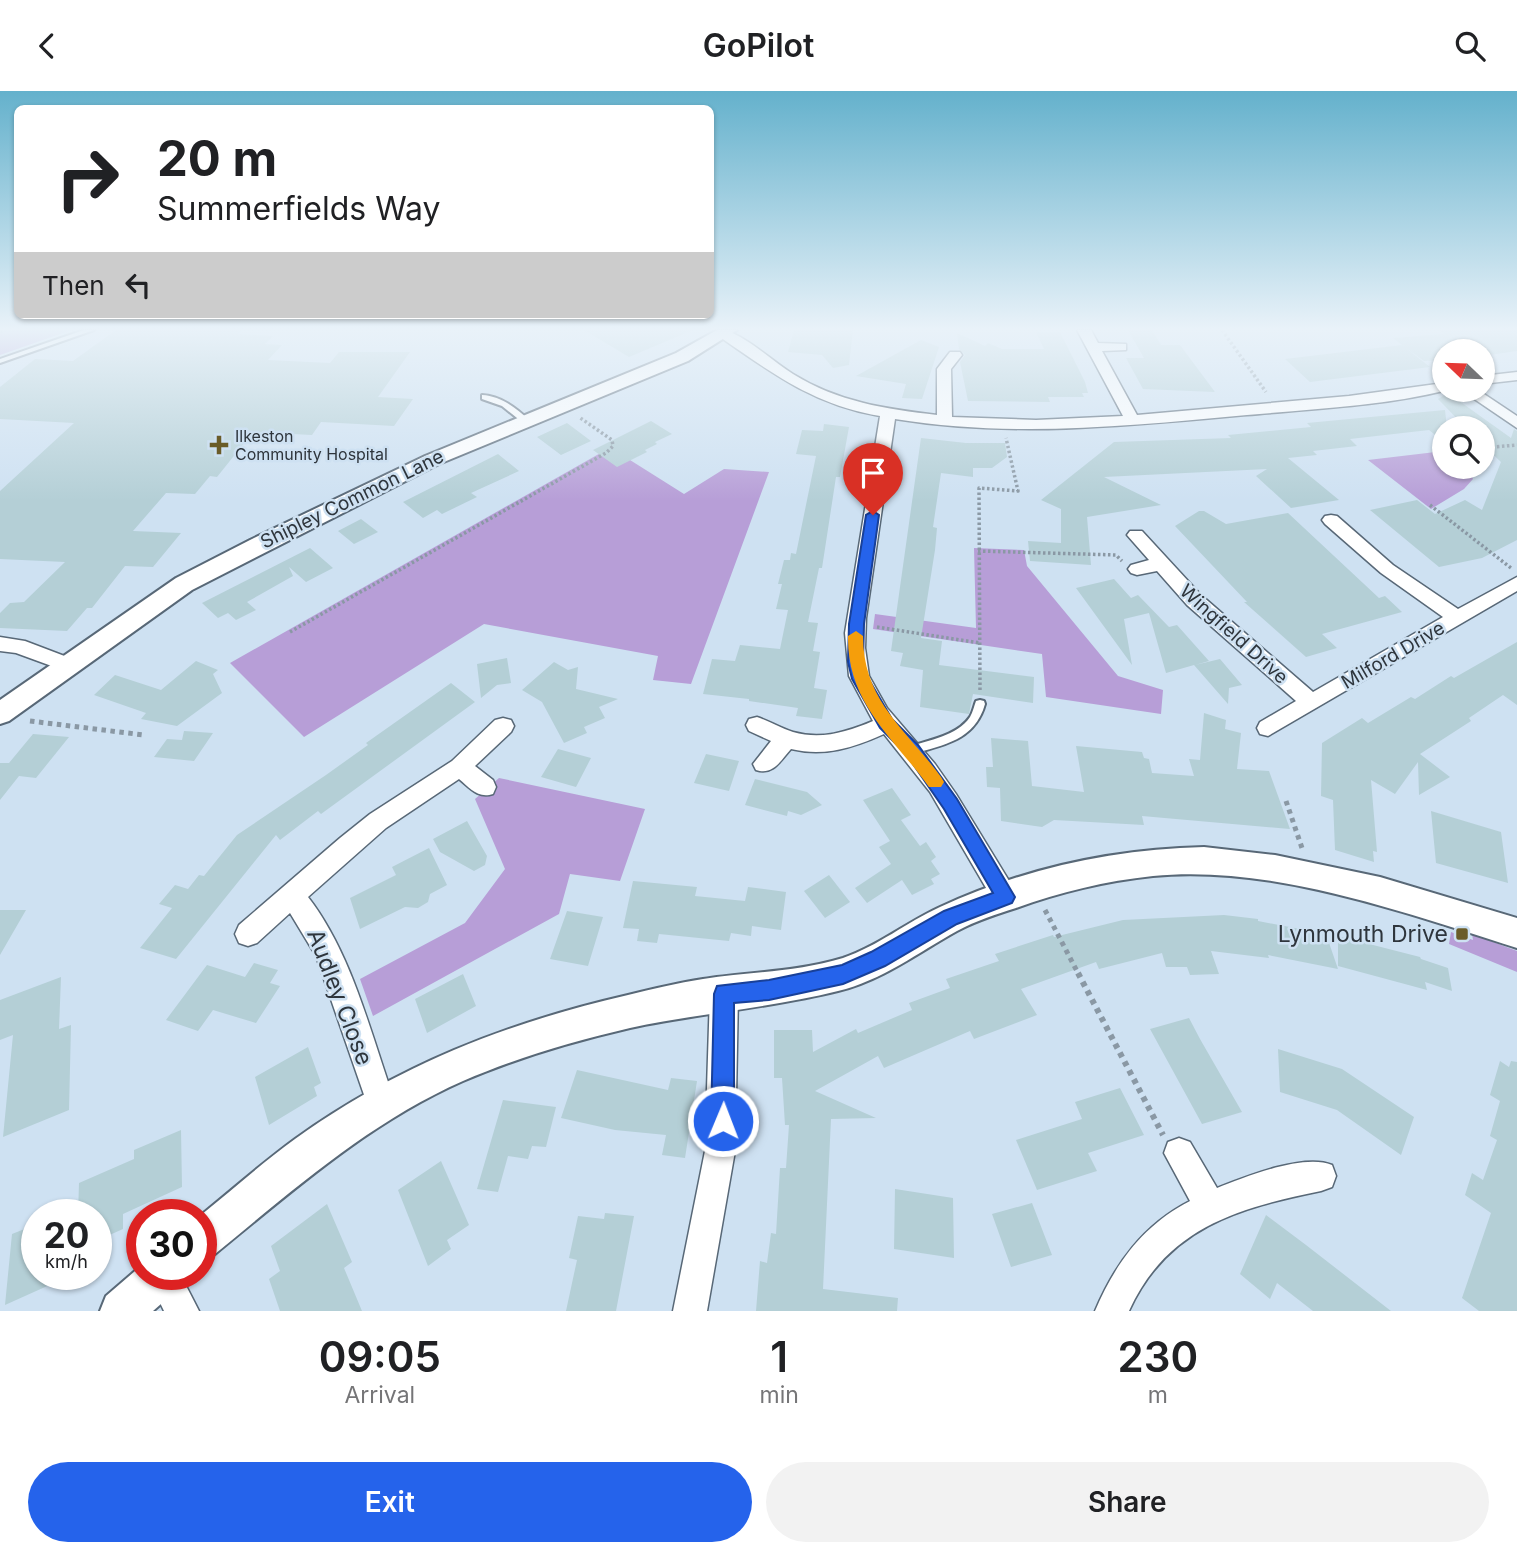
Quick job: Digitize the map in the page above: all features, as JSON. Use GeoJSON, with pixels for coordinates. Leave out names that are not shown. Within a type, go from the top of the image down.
{"type":"FeatureCollection","features":[{"type":"Feature","properties":{"kind":"street","name":"Shipley Common Lane"},"geometry":{"type":"LineString","coordinates":[[0,714],[143,612],[208,571],[354,497],[525,420],[609,387]]}},
{"type":"Feature","properties":{"kind":"street"},"geometry":{"type":"LineString","coordinates":[[805,387],[814,393],[853,406],[888,413],[945,421],[1003,424],[1132,420],[1355,400],[1432,389]]}},
{"type":"Feature","properties":{"kind":"street"},"geometry":{"type":"LineString","coordinates":[[945,421],[948,387]]}},
{"type":"Feature","properties":{"kind":"street"},"geometry":{"type":"LineString","coordinates":[[1114,387],[1132,420]]}},
{"type":"Feature","properties":{"kind":"street"},"geometry":{"type":"LineString","coordinates":[[1487,403],[1517,423]]}},
{"type":"Feature","properties":{"kind":"street"},"geometry":{"type":"LineString","coordinates":[[888,413],[856,624],[855,662],[860,679],[886,724],[912,750],[957,814],[1019,893]]}},
{"type":"Feature","properties":{"kind":"street"},"geometry":{"type":"LineString","coordinates":[[1331,520],[1396,576],[1457,618]]}},
{"type":"Feature","properties":{"kind":"street","name":"Wingfield Drive"},"geometry":{"type":"LineString","coordinates":[[1136,535],[1160,564],[1233,636],[1311,702]]}},
{"type":"Feature","properties":{"kind":"street"},"geometry":{"type":"LineString","coordinates":[[1357,545],[1379,540]]}},
{"type":"Feature","properties":{"kind":"street"},"geometry":{"type":"LineString","coordinates":[[1137,569],[1160,564]]}},
{"type":"Feature","properties":{"kind":"street","name":"Milford Drive"},"geometry":{"type":"LineString","coordinates":[[1268,728],[1517,583]]}},
{"type":"Feature","properties":{"kind":"street"},"geometry":{"type":"LineString","coordinates":[[0,644],[18,646],[68,665]]}},
{"type":"Feature","properties":{"kind":"street"},"geometry":{"type":"LineString","coordinates":[[758,725],[785,740],[800,744],[850,739],[886,724]]}},
{"type":"Feature","properties":{"kind":"street"},"geometry":{"type":"LineString","coordinates":[[248,934],[378,821],[460,767],[503,726]]}},
{"type":"Feature","properties":{"kind":"street"},"geometry":{"type":"LineString","coordinates":[[764,764],[785,740]]}},
{"type":"Feature","properties":{"kind":"street"},"geometry":{"type":"LineString","coordinates":[[460,767],[485,787]]}},
{"type":"Feature","properties":{"kind":"street"},"geometry":{"type":"LineString","coordinates":[[217,1227],[308,1153],[381,1105],[446,1070],[504,1046],[627,1011],[724,994],[769,990],[843,974],[878,959],[950,918],[1019,893],[1102,869],[1156,862],[1204,861],[1311,876],[1380,891],[1517,933]]}},
{"type":"Feature","properties":{"kind":"street","name":"Audley Close"},"geometry":{"type":"LineString","coordinates":[[291,895],[313,924],[328,951],[381,1105]]}},
{"type":"Feature","properties":{"kind":"street"},"geometry":{"type":"LineString","coordinates":[[690,1311],[720,1151],[724,994]]}},
{"type":"Feature","properties":{"kind":"street"},"geometry":{"type":"LineString","coordinates":[[1179,1153],[1210,1206]]}},
{"type":"Feature","properties":{"kind":"street"},"geometry":{"type":"LineString","coordinates":[[1112,1311],[1135,1267],[1144,1257],[1163,1237],[1210,1206],[1265,1187],[1321,1176]]}},
{"type":"Feature","properties":{"kind":"street"},"geometry":{"type":"LineString","coordinates":[[121,1311],[144,1290]]}},
{"type":"Feature","properties":{"kind":"street"},"geometry":{"type":"LineString","coordinates":[[171,1290],[182,1311]]}},
{"type":"Feature","properties":{"kind":"lane"},"geometry":{"type":"LineString","coordinates":[[485,397],[505,404],[525,420]]}},
{"type":"Feature","properties":{"kind":"lane"},"geometry":{"type":"LineString","coordinates":[[912,750],[961,732],[979,715],[980,704]]}},
{"type":"Feature","properties":{"kind":"path"},"geometry":{"type":"LineString","coordinates":[[1262,387],[1266,393]]}},
{"type":"Feature","properties":{"kind":"path"},"geometry":{"type":"LineString","coordinates":[[290,632],[606,453],[613,446],[612,440],[562,406]]}},
{"type":"Feature","properties":{"kind":"path"},"geometry":{"type":"LineString","coordinates":[[980,704],[979,488],[1018,491],[1003,424]]}},
{"type":"Feature","properties":{"kind":"path"},"geometry":{"type":"LineString","coordinates":[[1495,447],[1517,445]]}},
{"type":"Feature","properties":{"kind":"path"},"geometry":{"type":"LineString","coordinates":[[1430,505],[1517,573]]}},
{"type":"Feature","properties":{"kind":"path"},"geometry":{"type":"LineString","coordinates":[[978,551],[1116,555],[1130,570],[1137,569]]}},
{"type":"Feature","properties":{"kind":"path"},"geometry":{"type":"LineString","coordinates":[[856,624],[980,642]]}},
{"type":"Feature","properties":{"kind":"path"},"geometry":{"type":"LineString","coordinates":[[25,720],[144,735]]}},
{"type":"Feature","properties":{"kind":"path"},"geometry":{"type":"LineString","coordinates":[[1286,801],[1311,876]]}},
{"type":"Feature","properties":{"kind":"path"},"geometry":{"type":"LineString","coordinates":[[1019,893],[1169,1145],[1179,1153]]}},
{"type":"Feature","properties":{"kind":"shaded area"},"geometry":{"type":"Polygon","coordinates":[[[604,451],[630,460],[684,494],[724,469],[769,472],[691,684],[653,680],[658,656],[484,624],[304,737],[230,663],[604,451]]]}},
{"type":"Feature","properties":{"kind":"shaded area"},"geometry":{"type":"Polygon","coordinates":[[[1432,452],[1432,479],[1473,479],[1464,489],[1431,509],[1368,460],[1432,452]]]}},
{"type":"Feature","properties":{"kind":"shaded area"},"geometry":{"type":"Polygon","coordinates":[[[974,548],[1024,550],[1027,566],[1118,676],[1163,690],[1161,714],[1046,697],[1042,654],[873,629],[875,614],[976,628],[974,548]]]}},
{"type":"Feature","properties":{"kind":"shaded area"},"geometry":{"type":"Polygon","coordinates":[[[499,778],[645,809],[620,881],[570,874],[559,914],[373,1016],[360,979],[465,923],[505,869],[475,799],[499,778]]]}},
{"type":"Feature","properties":{"kind":"shaded area"},"geometry":{"type":"Polygon","coordinates":[[[1451,932],[1473,940],[1472,934],[1517,951],[1517,972],[1449,944],[1451,932]]]}},
{"type":"Feature","properties":{"kind":"building"},"geometry":{"type":"Polygon","coordinates":[[[0,387],[385,387],[378,397],[413,399],[394,426],[321,422],[312,435],[253,432],[217,477],[210,476],[195,494],[166,493],[133,531],[181,533],[153,567],[125,566],[92,608],[87,608],[67,631],[0,628],[0,613],[10,603],[24,602],[65,562],[0,559],[0,491],[74,423],[0,419],[0,387]]]}},
{"type":"Feature","properties":{"kind":"building"},"geometry":{"type":"Polygon","coordinates":[[[905,387],[926,387],[922,399],[902,398],[905,387]]]}},
{"type":"Feature","properties":{"kind":"building"},"geometry":{"type":"Polygon","coordinates":[[[965,387],[1086,387],[1088,393],[1082,393],[1084,397],[1048,397],[1050,402],[968,401],[965,387]]]}},
{"type":"Feature","properties":{"kind":"building"},"geometry":{"type":"Polygon","coordinates":[[[1142,387],[1211,387],[1215,392],[1142,387]]]}},
{"type":"Feature","properties":{"kind":"building"},"geometry":{"type":"Polygon","coordinates":[[[1442,403],[1462,403],[1480,416],[1454,416],[1442,403]]]}},
{"type":"Feature","properties":{"kind":"building"},"geometry":{"type":"Polygon","coordinates":[[[1445,410],[1446,416],[1432,416],[1432,432],[1429,430],[1350,439],[1357,446],[1313,451],[1317,455],[1288,458],[1339,500],[1291,508],[1256,476],[1267,469],[1104,477],[1161,505],[1087,517],[1091,565],[1030,561],[1028,541],[1061,543],[1061,509],[1041,500],[1114,442],[1231,438],[1228,435],[1311,427],[1307,423],[1445,410]]]}},
{"type":"Feature","properties":{"kind":"building"},"geometry":{"type":"Polygon","coordinates":[[[651,421],[672,434],[655,442],[657,444],[645,450],[647,452],[617,467],[593,450],[651,421]]]}},
{"type":"Feature","properties":{"kind":"building"},"geometry":{"type":"Polygon","coordinates":[[[567,423],[591,441],[561,455],[537,437],[567,423]]]}},
{"type":"Feature","properties":{"kind":"building"},"geometry":{"type":"Polygon","coordinates":[[[824,424],[849,427],[840,477],[836,477],[822,568],[819,568],[808,622],[818,623],[813,651],[820,652],[814,688],[827,690],[822,719],[796,716],[798,708],[703,694],[712,659],[735,661],[740,645],[780,649],[788,610],[776,609],[782,584],[778,584],[784,560],[790,560],[791,553],[796,554],[816,456],[796,454],[802,430],[823,431],[824,424]]]}},
{"type":"Feature","properties":{"kind":"building"},"geometry":{"type":"Polygon","coordinates":[[[1495,427],[1511,438],[1514,429],[1517,431],[1517,540],[1482,558],[1439,567],[1370,510],[1417,500],[1435,514],[1465,500],[1482,510],[1501,462],[1495,456],[1495,427]]]}},
{"type":"Feature","properties":{"kind":"building"},"geometry":{"type":"Polygon","coordinates":[[[921,438],[966,443],[1005,443],[1007,457],[992,468],[973,468],[973,477],[941,473],[933,527],[937,528],[935,550],[921,638],[942,641],[939,665],[1034,677],[1033,703],[973,694],[969,714],[920,707],[923,670],[900,666],[903,653],[891,651],[921,438]]]}},
{"type":"Feature","properties":{"kind":"building"},"geometry":{"type":"Polygon","coordinates":[[[498,454],[519,471],[471,493],[477,497],[442,514],[437,510],[423,518],[403,502],[498,454]]]}},
{"type":"Feature","properties":{"kind":"building"},"geometry":{"type":"Polygon","coordinates":[[[1199,511],[1204,511],[1226,524],[1288,513],[1379,598],[1385,596],[1402,612],[1322,634],[1337,648],[1306,657],[1244,602],[1247,602],[1175,526],[1199,511]]]}},
{"type":"Feature","properties":{"kind":"building"},"geometry":{"type":"Polygon","coordinates":[[[361,519],[378,532],[354,544],[338,531],[361,519]]]}},
{"type":"Feature","properties":{"kind":"building"},"geometry":{"type":"Polygon","coordinates":[[[310,548],[333,568],[306,582],[289,567],[293,576],[247,602],[256,610],[236,620],[228,613],[218,618],[202,603],[310,548]]]}},
{"type":"Feature","properties":{"kind":"building"},"geometry":{"type":"Polygon","coordinates":[[[1114,579],[1131,598],[1138,595],[1169,627],[1177,625],[1209,661],[1195,665],[1220,659],[1242,685],[1229,688],[1228,704],[1194,665],[1166,673],[1149,613],[1124,619],[1132,665],[1076,588],[1114,579]]]}},
{"type":"Feature","properties":{"kind":"building"},"geometry":{"type":"Polygon","coordinates":[[[1517,642],[1517,705],[1503,695],[1469,718],[1471,721],[1420,754],[1450,777],[1419,795],[1418,762],[1395,794],[1371,780],[1377,852],[1373,851],[1374,862],[1335,850],[1333,800],[1321,796],[1322,743],[1362,718],[1368,723],[1411,697],[1415,699],[1451,676],[1454,678],[1517,642]]]}},
{"type":"Feature","properties":{"kind":"building"},"geometry":{"type":"Polygon","coordinates":[[[507,658],[511,683],[497,685],[481,698],[477,664],[507,658]]]}},
{"type":"Feature","properties":{"kind":"building"},"geometry":{"type":"Polygon","coordinates":[[[196,661],[218,670],[213,674],[222,693],[177,726],[141,719],[146,713],[94,695],[115,675],[161,690],[196,661]]]}},
{"type":"Feature","properties":{"kind":"building"},"geometry":{"type":"Polygon","coordinates":[[[554,662],[568,670],[578,667],[576,689],[618,699],[599,707],[605,718],[584,727],[587,733],[564,743],[542,702],[522,690],[554,662]]]}},
{"type":"Feature","properties":{"kind":"building"},"geometry":{"type":"Polygon","coordinates":[[[451,683],[475,702],[321,814],[318,811],[280,840],[276,835],[176,959],[140,948],[172,908],[159,904],[175,885],[188,889],[199,875],[204,876],[237,835],[326,775],[451,683]]]}},
{"type":"Feature","properties":{"kind":"building"},"geometry":{"type":"Polygon","coordinates":[[[1204,713],[1226,720],[1225,729],[1241,733],[1237,769],[1269,771],[1290,829],[1142,816],[1144,825],[1054,820],[1042,827],[1001,821],[1000,788],[987,787],[986,767],[993,767],[991,738],[1028,741],[1032,786],[1084,792],[1076,746],[1142,752],[1144,758],[1149,759],[1152,773],[1194,776],[1189,759],[1200,760],[1204,713]]]}},
{"type":"Feature","properties":{"kind":"building"},"geometry":{"type":"Polygon","coordinates":[[[184,731],[213,733],[194,761],[154,757],[167,739],[182,740],[184,731]]]}},
{"type":"Feature","properties":{"kind":"building"},"geometry":{"type":"Polygon","coordinates":[[[33,734],[69,737],[36,778],[19,776],[0,800],[0,763],[9,763],[33,734]]]}},
{"type":"Feature","properties":{"kind":"building"},"geometry":{"type":"Polygon","coordinates":[[[558,749],[591,758],[576,787],[541,777],[558,749]]]}},
{"type":"Feature","properties":{"kind":"building"},"geometry":{"type":"Polygon","coordinates":[[[706,754],[739,761],[729,791],[694,783],[706,754]]]}},
{"type":"Feature","properties":{"kind":"building"},"geometry":{"type":"Polygon","coordinates":[[[755,779],[807,792],[822,805],[801,815],[788,811],[787,816],[745,805],[755,779]]]}},
{"type":"Feature","properties":{"kind":"building"},"geometry":{"type":"Polygon","coordinates":[[[892,788],[911,815],[901,820],[920,846],[926,842],[936,857],[931,861],[940,874],[931,879],[934,884],[912,895],[902,880],[867,903],[855,888],[891,864],[879,847],[890,841],[863,800],[892,788]]]}},
{"type":"Feature","properties":{"kind":"building"},"geometry":{"type":"Polygon","coordinates":[[[1431,811],[1501,832],[1508,883],[1436,863],[1431,811]]]}},
{"type":"Feature","properties":{"kind":"building"},"geometry":{"type":"Polygon","coordinates":[[[467,821],[487,856],[485,865],[474,871],[440,852],[433,839],[467,821]]]}},
{"type":"Feature","properties":{"kind":"building"},"geometry":{"type":"Polygon","coordinates":[[[429,848],[447,885],[430,894],[428,902],[418,908],[405,907],[360,929],[350,898],[396,875],[392,867],[429,848]]]}},
{"type":"Feature","properties":{"kind":"building"},"geometry":{"type":"Polygon","coordinates":[[[829,875],[850,902],[825,918],[804,891],[829,875]]]}},
{"type":"Feature","properties":{"kind":"building"},"geometry":{"type":"Polygon","coordinates":[[[633,881],[697,887],[695,896],[745,901],[748,887],[786,892],[781,930],[752,926],[751,936],[731,933],[729,941],[659,934],[657,943],[637,941],[639,929],[623,928],[633,881]]]}},
{"type":"Feature","properties":{"kind":"building"},"geometry":{"type":"Polygon","coordinates":[[[0,910],[26,910],[0,955],[0,910]]]}},
{"type":"Feature","properties":{"kind":"building"},"geometry":{"type":"Polygon","coordinates":[[[567,911],[603,917],[588,966],[550,959],[567,911]]]}},
{"type":"Feature","properties":{"kind":"building"},"geometry":{"type":"Polygon","coordinates":[[[1224,915],[1258,919],[1326,934],[1338,969],[1268,955],[1269,958],[1211,951],[1219,974],[1190,975],[1187,967],[1166,967],[1162,953],[1099,969],[1096,962],[1021,989],[1037,1015],[974,1039],[970,1031],[884,1068],[878,1056],[815,1091],[876,1118],[831,1119],[823,1289],[898,1298],[897,1311],[756,1311],[760,1261],[767,1263],[771,1233],[776,1234],[780,1168],[786,1168],[789,1125],[785,1125],[782,1078],[774,1078],[774,1030],[812,1030],[813,1052],[856,1029],[858,1033],[912,1010],[909,1003],[950,988],[946,979],[999,961],[995,954],[1053,935],[1054,937],[1123,920],[1224,915]]]}},
{"type":"Feature","properties":{"kind":"building"},"geometry":{"type":"Polygon","coordinates":[[[1338,936],[1420,957],[1448,968],[1452,991],[1425,982],[1427,990],[1338,966],[1338,936]]]}},
{"type":"Feature","properties":{"kind":"building"},"geometry":{"type":"Polygon","coordinates":[[[254,963],[278,970],[270,983],[280,986],[256,1023],[213,1010],[198,1031],[166,1020],[207,965],[245,977],[254,963]]]}},
{"type":"Feature","properties":{"kind":"building"},"geometry":{"type":"Polygon","coordinates":[[[463,974],[476,1006],[427,1033],[415,999],[463,974]]]}},
{"type":"Feature","properties":{"kind":"building"},"geometry":{"type":"Polygon","coordinates":[[[61,977],[59,1029],[71,1025],[69,1110],[3,1137],[13,1035],[0,1040],[0,1000],[61,977]]]}},
{"type":"Feature","properties":{"kind":"building"},"geometry":{"type":"Polygon","coordinates":[[[1189,1018],[1242,1112],[1202,1124],[1150,1029],[1189,1018]]]}},
{"type":"Feature","properties":{"kind":"building"},"geometry":{"type":"Polygon","coordinates":[[[308,1047],[321,1083],[314,1087],[317,1096],[269,1125],[255,1077],[308,1047]]]}},
{"type":"Feature","properties":{"kind":"building"},"geometry":{"type":"Polygon","coordinates":[[[1278,1049],[1342,1069],[1414,1117],[1401,1155],[1337,1110],[1280,1092],[1278,1049]]]}},
{"type":"Feature","properties":{"kind":"building"},"geometry":{"type":"Polygon","coordinates":[[[1500,1061],[1509,1067],[1511,1061],[1517,1062],[1517,1311],[1479,1311],[1462,1298],[1491,1213],[1465,1195],[1472,1173],[1483,1180],[1497,1140],[1490,1136],[1500,1101],[1490,1095],[1500,1061]]]}},
{"type":"Feature","properties":{"kind":"building"},"geometry":{"type":"Polygon","coordinates":[[[577,1070],[668,1090],[671,1078],[697,1081],[685,1158],[662,1155],[666,1135],[615,1130],[561,1118],[577,1070]]]}},
{"type":"Feature","properties":{"kind":"building"},"geometry":{"type":"Polygon","coordinates":[[[1120,1088],[1144,1135],[1088,1153],[1097,1171],[1037,1190],[1016,1140],[1082,1119],[1075,1102],[1120,1088]]]}},
{"type":"Feature","properties":{"kind":"building"},"geometry":{"type":"Polygon","coordinates":[[[503,1100],[556,1107],[546,1147],[532,1146],[528,1159],[508,1156],[498,1192],[477,1189],[503,1100]]]}},
{"type":"Feature","properties":{"kind":"building"},"geometry":{"type":"Polygon","coordinates":[[[181,1130],[182,1187],[156,1199],[126,1199],[123,1229],[112,1234],[112,1199],[78,1199],[79,1183],[134,1159],[134,1150],[181,1130]]]}},
{"type":"Feature","properties":{"kind":"building"},"geometry":{"type":"Polygon","coordinates":[[[441,1161],[469,1225],[447,1240],[451,1249],[428,1266],[398,1190],[441,1161]]]}},
{"type":"Feature","properties":{"kind":"building"},"geometry":{"type":"Polygon","coordinates":[[[895,1189],[953,1198],[954,1258],[894,1249],[895,1189]]]}},
{"type":"Feature","properties":{"kind":"building"},"geometry":{"type":"Polygon","coordinates":[[[1032,1203],[1052,1255],[1011,1267],[992,1214],[1032,1203]]]}},
{"type":"Feature","properties":{"kind":"building"},"geometry":{"type":"Polygon","coordinates":[[[327,1204],[352,1262],[344,1268],[362,1311],[280,1311],[269,1279],[280,1271],[271,1246],[327,1204]]]}},
{"type":"Feature","properties":{"kind":"building"},"geometry":{"type":"Polygon","coordinates":[[[605,1213],[634,1216],[616,1311],[566,1311],[577,1260],[569,1258],[578,1216],[604,1219],[605,1213]]]}},
{"type":"Feature","properties":{"kind":"building"},"geometry":{"type":"Polygon","coordinates":[[[1266,1215],[1391,1311],[1313,1311],[1277,1283],[1270,1299],[1240,1274],[1266,1215]]]}},
{"type":"Feature","properties":{"kind":"building"},"geometry":{"type":"Polygon","coordinates":[[[21,1230],[21,1290],[38,1290],[5,1305],[12,1234],[21,1230]]]}},
{"type":"Feature","properties":{"kind":"slow traffic"},"geometry":{"type":"LineString","coordinates":[[856,636],[855,662],[871,700],[886,724],[912,750],[935,782]]}},
{"type":"Feature","properties":{"kind":"place","name":"Ilkeston Community Hospital"},"geometry":{"type":"Point","coordinates":[219,445]}},
{"type":"Feature","properties":{"kind":"place","name":"Lynmouth Drive"},"geometry":{"type":"Point","coordinates":[1462,934]}},
{"type":"Feature","properties":{"kind":"route"},"geometry":{"type":"LineString","coordinates":[[723,1121],[724,994],[811,983],[843,974],[878,959],[950,918],[1005,897],[951,804],[912,750],[886,724],[860,679],[855,662],[856,624],[873,515]]}}]}
